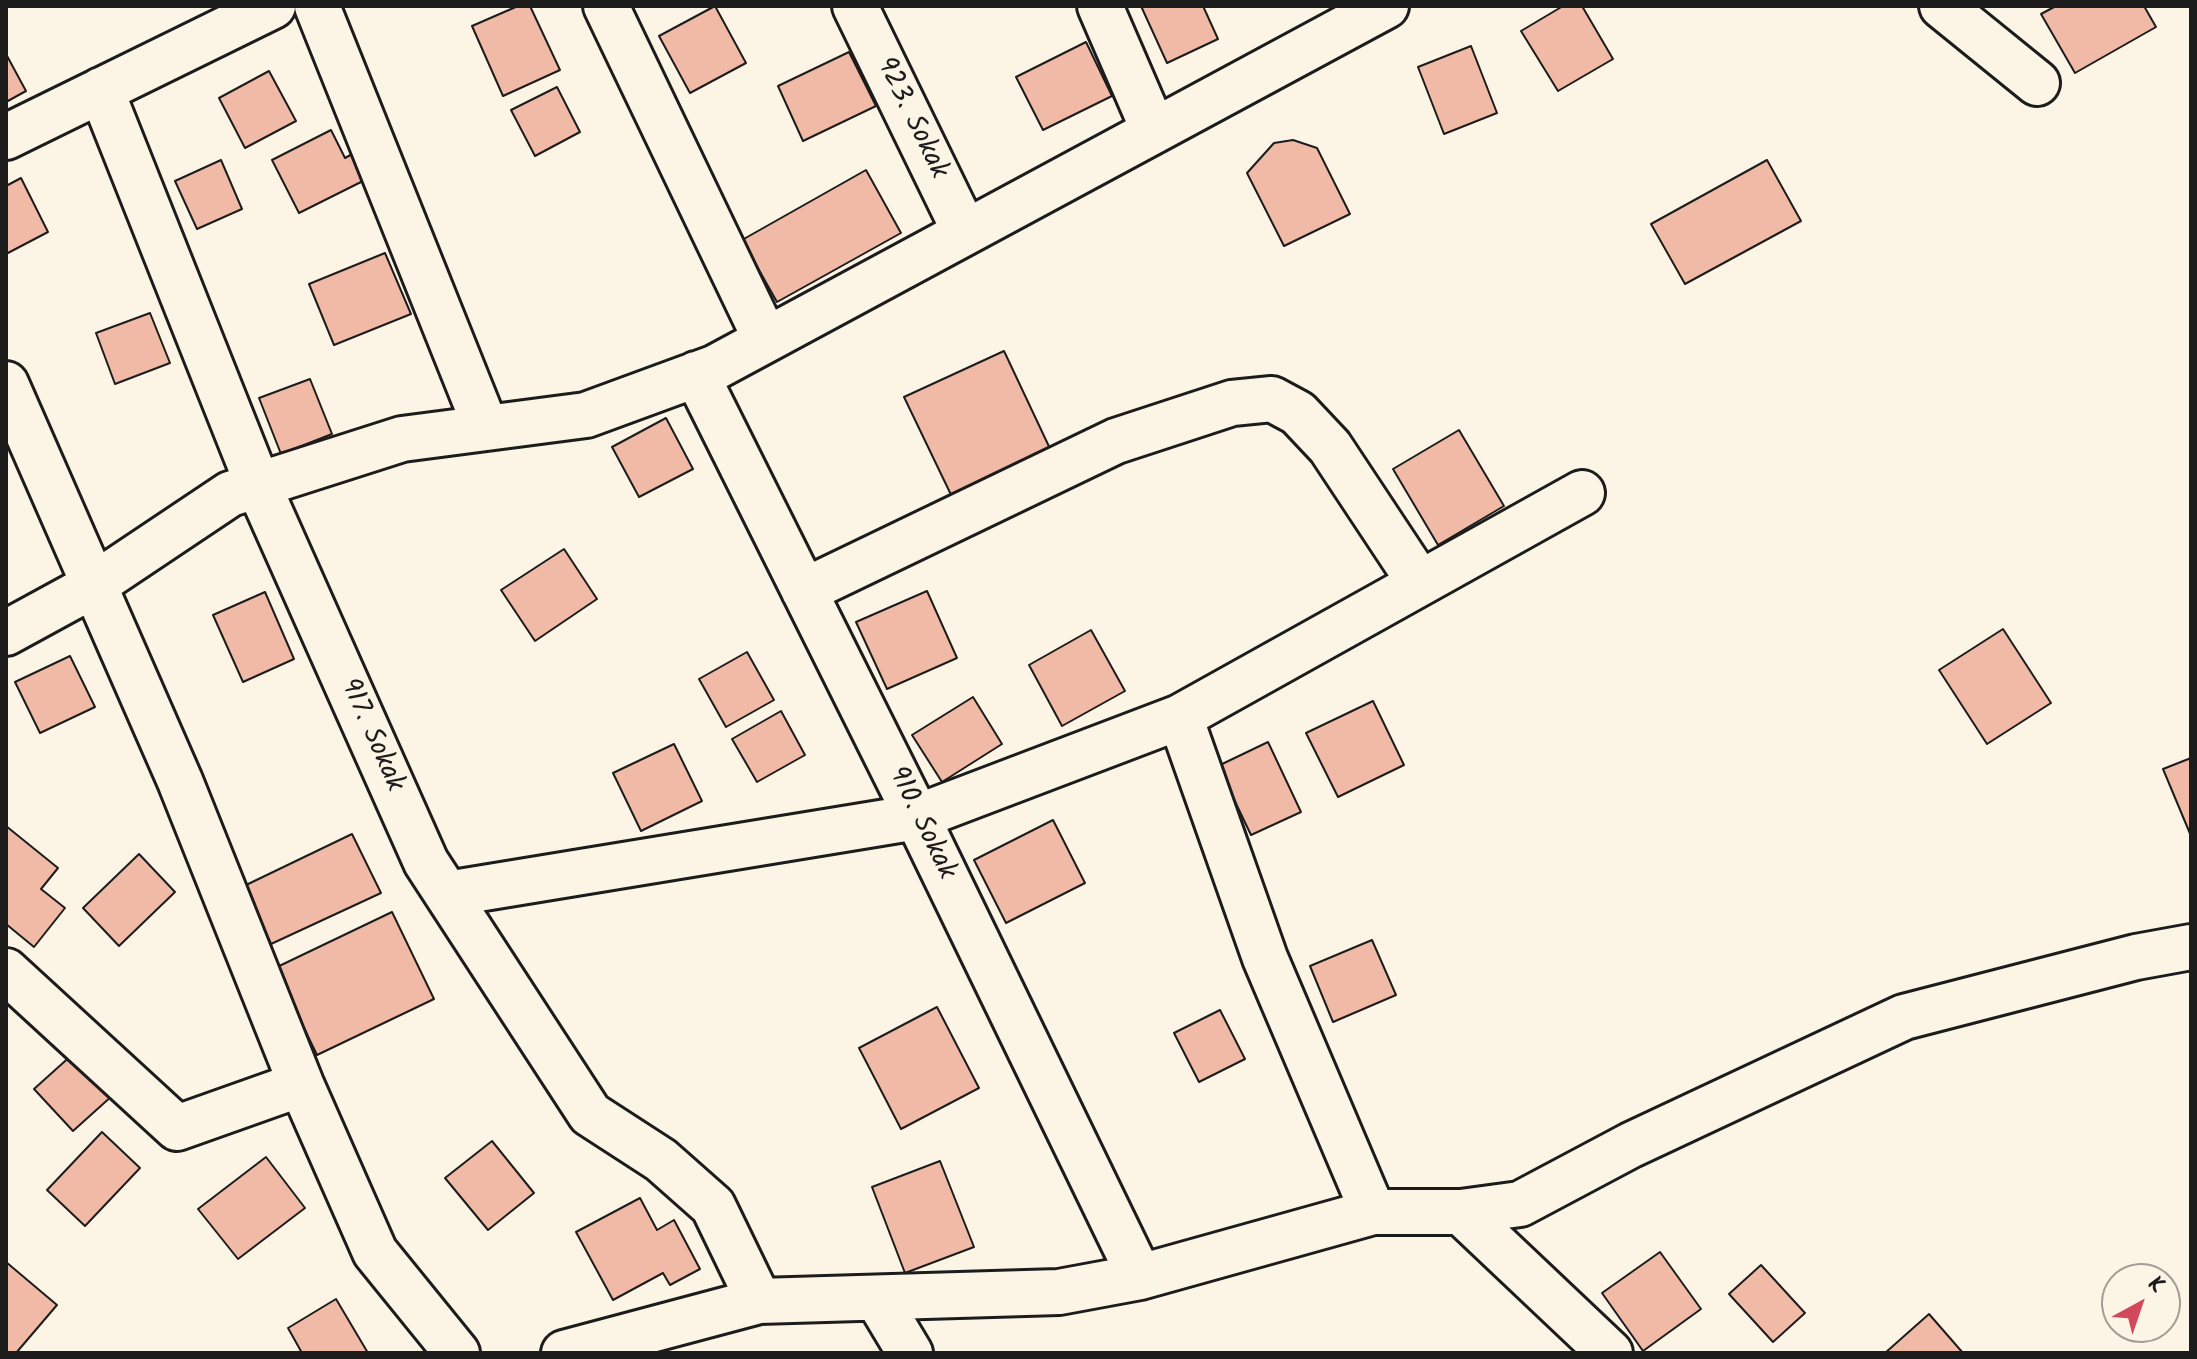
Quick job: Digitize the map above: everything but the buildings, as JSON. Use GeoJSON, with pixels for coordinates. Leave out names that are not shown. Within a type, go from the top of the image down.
{"type":"FeatureCollection","features":[{"type":"Feature","properties":{"kind":"street"},"geometry":{"type":"LineString","coordinates":[[6,137],[273,6]]}},
{"type":"Feature","properties":{"kind":"street"},"geometry":{"type":"LineString","coordinates":[[317,6],[486,428]]}},
{"type":"Feature","properties":{"kind":"street"},"geometry":{"type":"LineString","coordinates":[[606,6],[766,340]]}},
{"type":"Feature","properties":{"kind":"street","name":"923. Sokak"},"geometry":{"type":"LineString","coordinates":[[855,6],[965,232]]}},
{"type":"Feature","properties":{"kind":"street"},"geometry":{"type":"LineString","coordinates":[[1100,6],[1154,131]]}},
{"type":"Feature","properties":{"kind":"street"},"geometry":{"type":"LineString","coordinates":[[6,633],[94,585],[230,494],[402,439],[586,415],[714,368],[1154,131],[1325,20],[1386,6]]}},
{"type":"Feature","properties":{"kind":"street"},"geometry":{"type":"LineString","coordinates":[[1942,6],[2037,83]]}},
{"type":"Feature","properties":{"kind":"street","name":"917. Sokak"},"geometry":{"type":"LineString","coordinates":[[101,90],[258,485],[426,862],[590,1114],[661,1160],[713,1206],[759,1301]]}},
{"type":"Feature","properties":{"kind":"street","name":"910. Sokak"},"geometry":{"type":"LineString","coordinates":[[696,374],[917,817],[1140,1277]]}},
{"type":"Feature","properties":{"kind":"street"},"geometry":{"type":"LineString","coordinates":[[6,384],[180,781],[301,1084],[375,1252],[457,1353]]}},
{"type":"Feature","properties":{"kind":"street"},"geometry":{"type":"LineString","coordinates":[[804,591],[1116,441],[1232,403],[1272,399],[1298,413],[1330,447],[1420,583]]}},
{"type":"Feature","properties":{"kind":"street"},"geometry":{"type":"LineString","coordinates":[[447,894],[917,817],[1180,717],[1582,493]]}},
{"type":"Feature","properties":{"kind":"street"},"geometry":{"type":"LineString","coordinates":[[1180,717],[1265,958],[1373,1212]]}},
{"type":"Feature","properties":{"kind":"street"},"geometry":{"type":"LineString","coordinates":[[564,1353],[759,1301],[1059,1292],[1140,1277],[1373,1212],[1461,1212],[1520,1204],[1631,1145],[1904,1017],[2136,957],[2191,947]]}},
{"type":"Feature","properties":{"kind":"street"},"geometry":{"type":"LineString","coordinates":[[6,971],[177,1128],[301,1084]]}},
{"type":"Feature","properties":{"kind":"street"},"geometry":{"type":"LineString","coordinates":[[1461,1212],[1610,1353]]}},
{"type":"Feature","properties":{"kind":"street"},"geometry":{"type":"LineString","coordinates":[[877,1298],[910,1353]]}}]}
